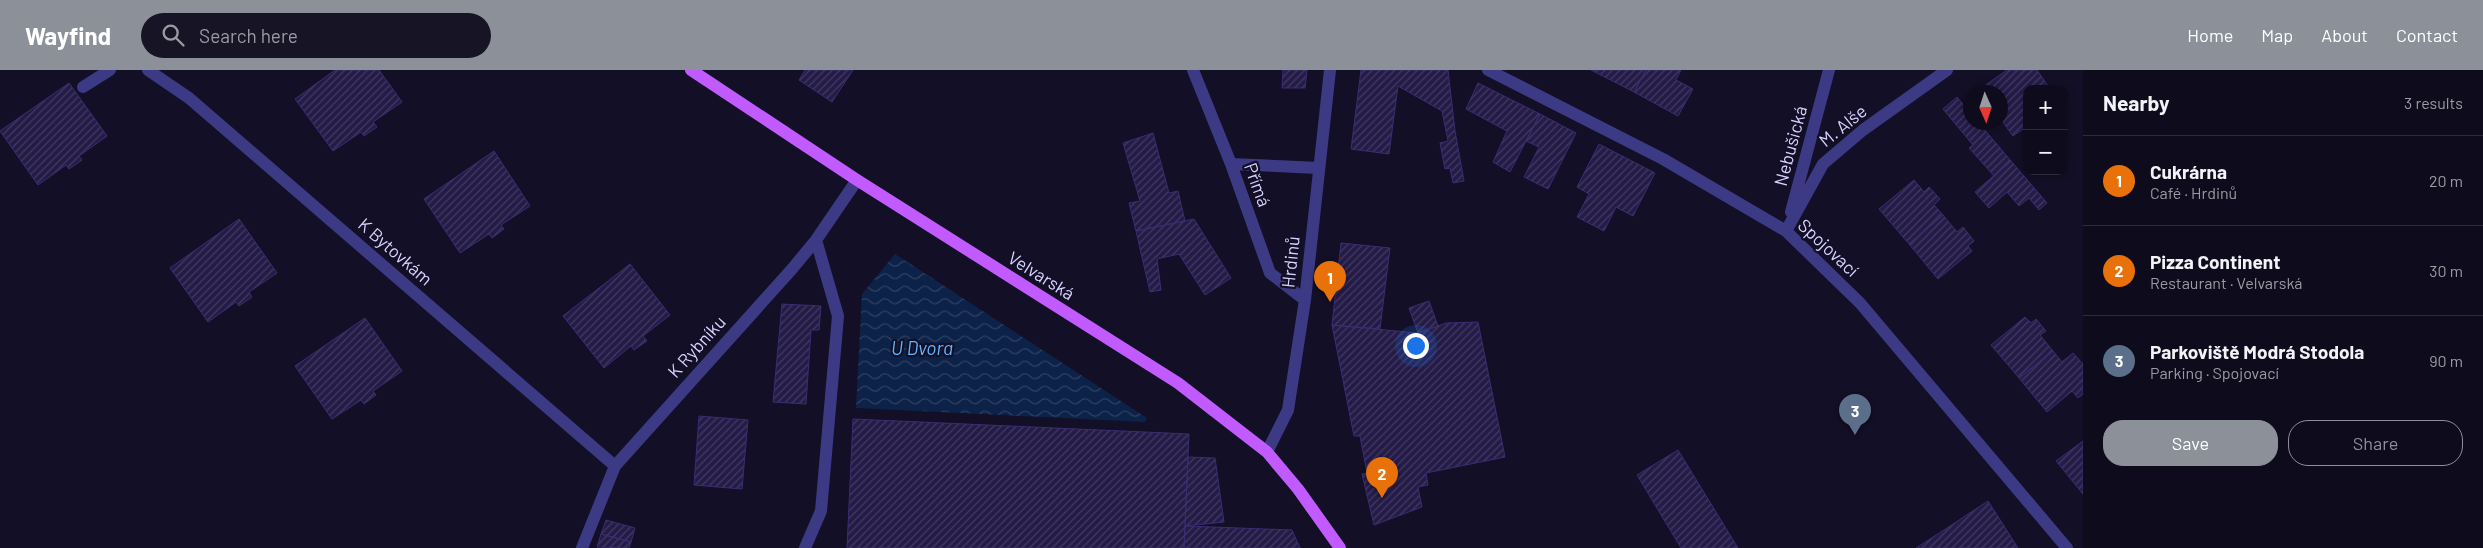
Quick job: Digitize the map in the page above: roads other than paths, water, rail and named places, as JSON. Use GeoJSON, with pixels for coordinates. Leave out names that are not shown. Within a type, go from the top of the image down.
{"type":"FeatureCollection","features":[{"type":"Feature","properties":{"kind":"main road","name":"Velvarská"},"geometry":{"type":"LineString","coordinates":[[691,70],[857,180],[1178,384],[1267,452],[1298,489],[1340,548]]}},
{"type":"Feature","properties":{"kind":"street"},"geometry":{"type":"LineString","coordinates":[[83,87],[110,70]]}},
{"type":"Feature","properties":{"kind":"street","name":"K Bytovkám"},"geometry":{"type":"LineString","coordinates":[[148,70],[189,98],[615,466]]}},
{"type":"Feature","properties":{"kind":"street","name":"Přímá"},"geometry":{"type":"LineString","coordinates":[[1193,70],[1231,164],[1270,273],[1304,300]]}},
{"type":"Feature","properties":{"kind":"street","name":"Hrdinů"},"geometry":{"type":"LineString","coordinates":[[1267,452],[1288,410],[1304,300],[1330,70]]}},
{"type":"Feature","properties":{"kind":"street","name":"Spojovací"},"geometry":{"type":"LineString","coordinates":[[1488,70],[1662,159],[1786,231],[1860,303],[2067,548]]}},
{"type":"Feature","properties":{"kind":"street","name":"Nebušická"},"geometry":{"type":"LineString","coordinates":[[1786,231],[1829,70]]}},
{"type":"Feature","properties":{"kind":"street","name":"M. Alše"},"geometry":{"type":"LineString","coordinates":[[1786,231],[1823,164],[1863,130],[1947,70]]}},
{"type":"Feature","properties":{"kind":"street"},"geometry":{"type":"LineString","coordinates":[[1231,164],[1319,168]]}},
{"type":"Feature","properties":{"kind":"street","name":"K Rybníku"},"geometry":{"type":"LineString","coordinates":[[582,548],[615,466],[792,269],[816,240],[857,180]]}},
{"type":"Feature","properties":{"kind":"street"},"geometry":{"type":"LineString","coordinates":[[805,548],[822,511],[838,316],[816,240]]}},
{"type":"Feature","properties":{"kind":"water","name":"U Dvora"},"geometry":{"type":"Polygon","coordinates":[[[895,254],[1147,418],[1145,422],[856,408],[862,294],[895,254]]]}},
{"type":"Feature","properties":{"kind":"place","name":"Cukrárna"},"geometry":{"type":"Point","coordinates":[1330,302]}},
{"type":"Feature","properties":{"kind":"place","name":"Parkoviště Modrá Stodola"},"geometry":{"type":"Point","coordinates":[1855,435]}},
{"type":"Feature","properties":{"kind":"place","name":"Pizza Continent"},"geometry":{"type":"Point","coordinates":[1382,498]}}]}
